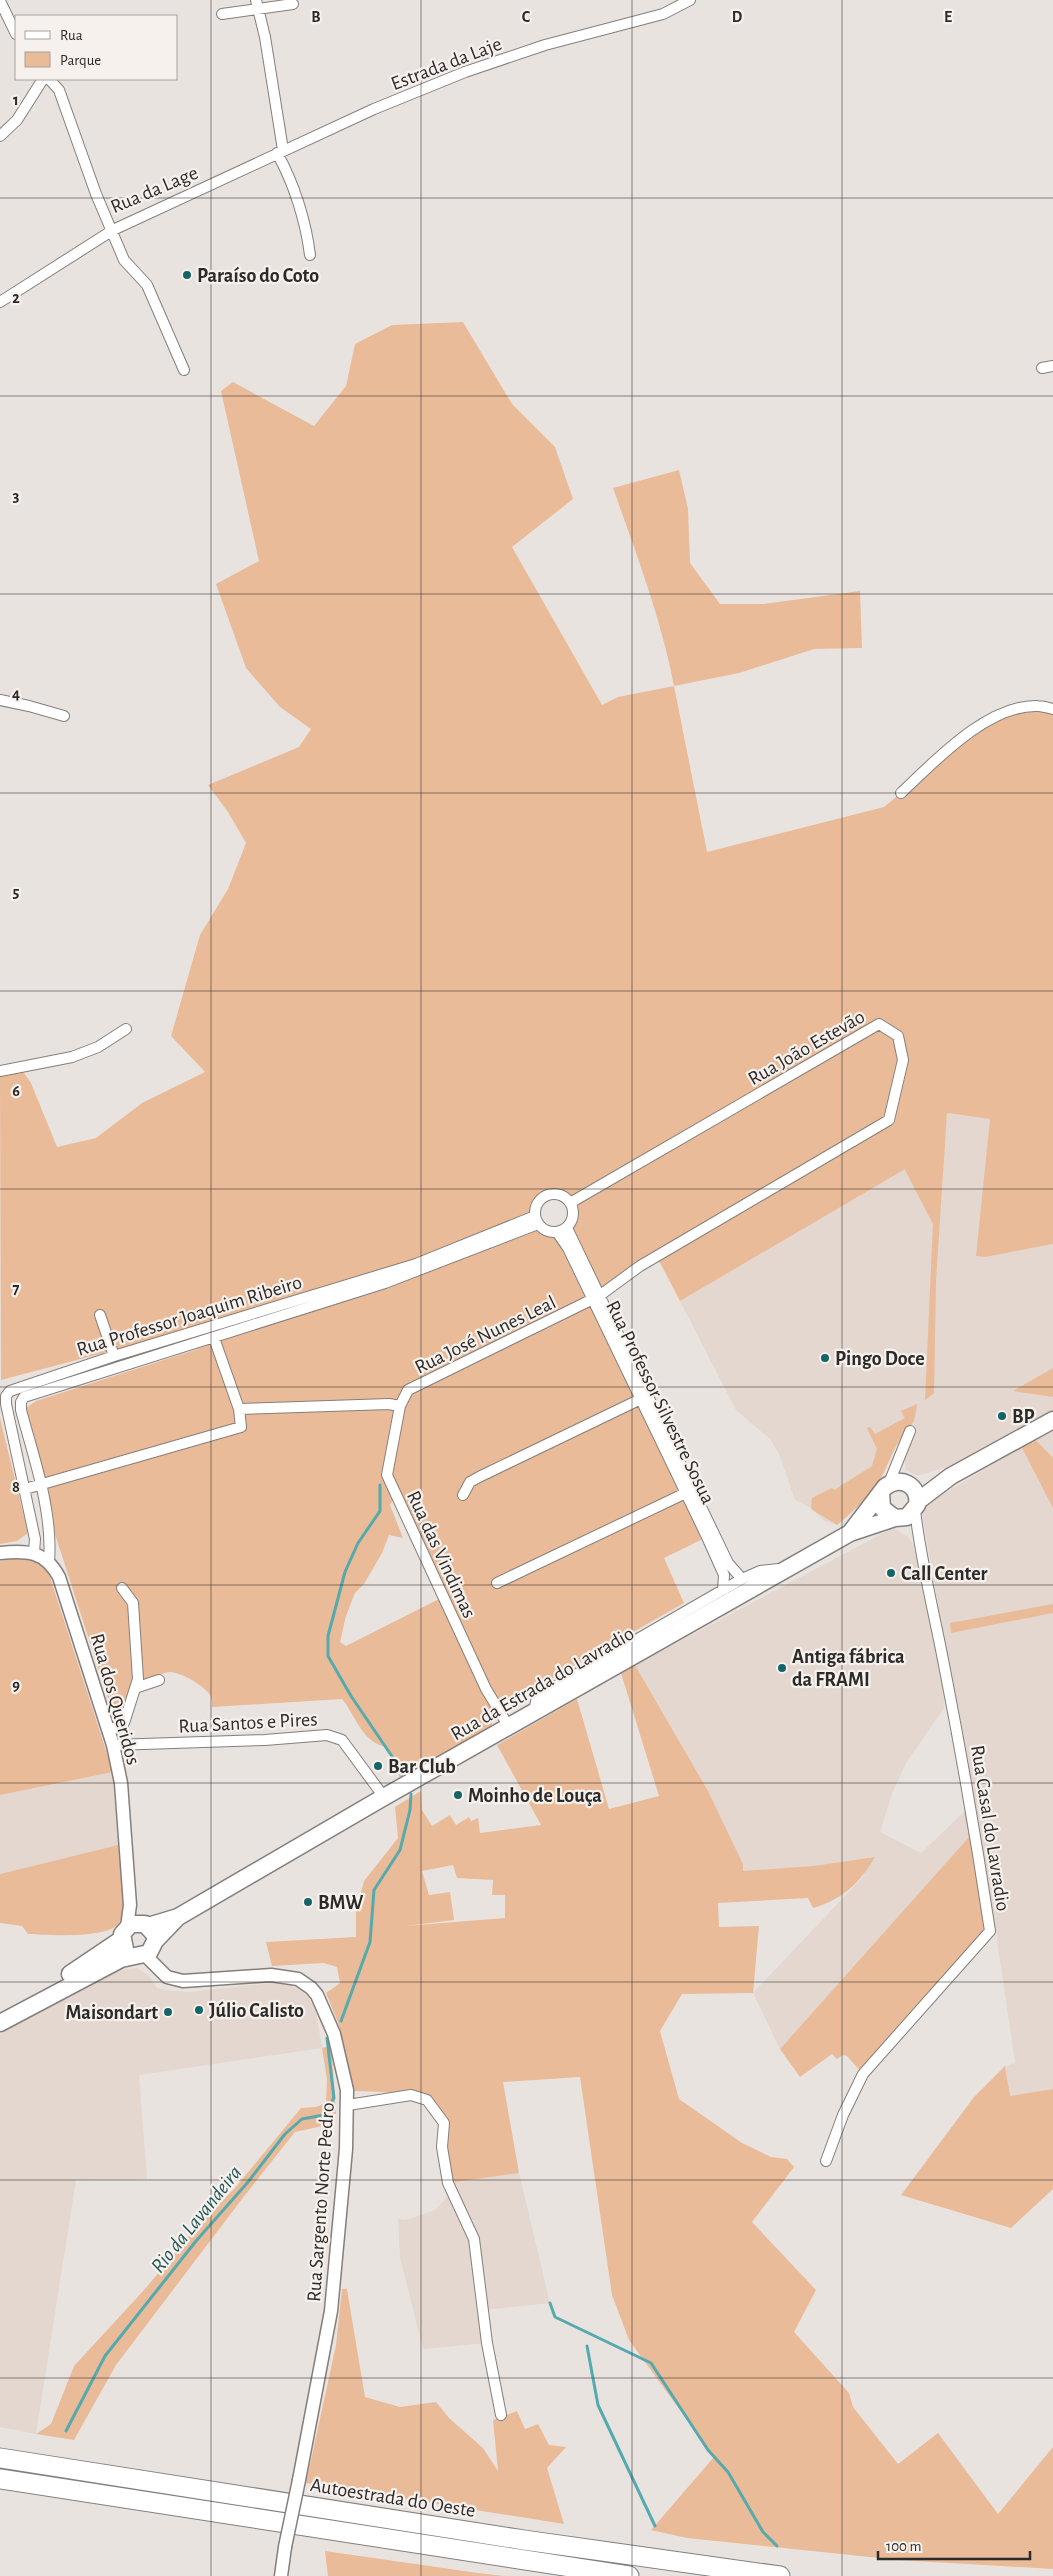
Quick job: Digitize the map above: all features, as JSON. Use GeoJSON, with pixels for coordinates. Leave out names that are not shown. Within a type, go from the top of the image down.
{"type":"FeatureCollection","features":[{"type":"Feature","properties":{"kind":"highway","name":"Autoestrada do Oeste"},"geometry":{"type":"LineString","coordinates":[[0,2458],[514,2538],[780,2576]]}},
{"type":"Feature","properties":{"kind":"highway","name":"Autoestrada do Oeste"},"geometry":{"type":"LineString","coordinates":[[0,2479],[629,2576]]}},
{"type":"Feature","properties":{"kind":"main road","name":"Rua da Estrada do Lavradio"},"geometry":{"type":"LineString","coordinates":[[0,2023],[59,1986],[135,1929],[178,1917],[384,1797],[850,1533],[907,1512],[951,1476],[1053,1420]]}},
{"type":"Feature","properties":{"kind":"main road","name":"Rua da Estrada do Lavradio"},"geometry":{"type":"LineString","coordinates":[[850,1533],[897,1486],[951,1476]]}},
{"type":"Feature","properties":{"kind":"main road"},"geometry":{"type":"LineString","coordinates":[[897,1486],[915,1489],[907,1512],[882,1508],[897,1486]]}},
{"type":"Feature","properties":{"kind":"main road","name":"Rua da Estrada do Lavradio"},"geometry":{"type":"LineString","coordinates":[[0,2012],[147,1950],[178,1917]]}},
{"type":"Feature","properties":{"kind":"main road"},"geometry":{"type":"LineString","coordinates":[[135,1929],[155,1935],[147,1950],[124,1948],[135,1929]]}},
{"type":"Feature","properties":{"kind":"street","name":"Estrada da Laje"},"geometry":{"type":"LineString","coordinates":[[280,152],[374,109],[465,72],[545,45],[663,14],[690,0]]}},
{"type":"Feature","properties":{"kind":"street"},"geometry":{"type":"LineString","coordinates":[[0,1],[15,32]]}},
{"type":"Feature","properties":{"kind":"street"},"geometry":{"type":"LineString","coordinates":[[257,4],[280,152],[308,239],[310,256]]}},
{"type":"Feature","properties":{"kind":"street"},"geometry":{"type":"LineString","coordinates":[[222,14],[257,4],[292,4]]}},
{"type":"Feature","properties":{"kind":"street"},"geometry":{"type":"LineString","coordinates":[[0,136],[17,120],[42,80]]}},
{"type":"Feature","properties":{"kind":"street","name":"Rua da Lage"},"geometry":{"type":"LineString","coordinates":[[50,80],[59,90],[96,194],[113,230],[280,152]]}},
{"type":"Feature","properties":{"kind":"street"},"geometry":{"type":"LineString","coordinates":[[0,302],[113,230],[124,260],[147,286],[184,370]]}},
{"type":"Feature","properties":{"kind":"street"},"geometry":{"type":"LineString","coordinates":[[1042,368],[1053,366]]}},
{"type":"Feature","properties":{"kind":"street"},"geometry":{"type":"LineString","coordinates":[[0,700],[64,716]]}},
{"type":"Feature","properties":{"kind":"street"},"geometry":{"type":"LineString","coordinates":[[901,793],[964,735],[990,720],[1012,711],[1038,706],[1053,709]]}},
{"type":"Feature","properties":{"kind":"street","name":"Rua João Estevão"},"geometry":{"type":"LineString","coordinates":[[570,1203],[879,1024],[898,1036],[904,1060],[890,1120],[640,1266],[596,1298]]}},
{"type":"Feature","properties":{"kind":"street"},"geometry":{"type":"LineString","coordinates":[[0,1071],[72,1057],[98,1047],[126,1029]]}},
{"type":"Feature","properties":{"kind":"street"},"geometry":{"type":"LineString","coordinates":[[548,1195],[560,1195],[570,1203],[573,1215],[562,1230],[545,1230],[536,1220],[538,1203],[548,1195]]}},
{"type":"Feature","properties":{"kind":"street","name":"Rua Professor Joaquim Ribeiro"},"geometry":{"type":"LineString","coordinates":[[49,1562],[50,1540],[41,1486],[21,1410],[21,1402],[24,1397],[385,1283],[536,1220]]}},
{"type":"Feature","properties":{"kind":"street","name":"Rua Professor Joaquim Ribeiro"},"geometry":{"type":"LineString","coordinates":[[34,1552],[35,1539],[6,1404],[6,1396],[10,1391],[114,1356],[408,1266],[536,1220]]}},
{"type":"Feature","properties":{"kind":"street","name":"Rua Professor Silvestre Sosua"},"geometry":{"type":"LineString","coordinates":[[562,1230],[568,1248],[596,1298],[690,1491],[728,1563],[742,1579]]}},
{"type":"Feature","properties":{"kind":"street","name":"Rua José Nunes Leal"},"geometry":{"type":"LineString","coordinates":[[400,1406],[408,1390],[596,1298]]}},
{"type":"Feature","properties":{"kind":"street"},"geometry":{"type":"LineString","coordinates":[[100,1315],[114,1356]]}},
{"type":"Feature","properties":{"kind":"street"},"geometry":{"type":"LineString","coordinates":[[25,1489],[41,1486],[241,1427],[239,1409],[214,1338]]}},
{"type":"Feature","properties":{"kind":"street"},"geometry":{"type":"LineString","coordinates":[[463,1495],[470,1482],[644,1397]]}},
{"type":"Feature","properties":{"kind":"street"},"geometry":{"type":"LineString","coordinates":[[239,1409],[389,1404],[400,1406]]}},
{"type":"Feature","properties":{"kind":"street","name":"Rua das Vindimas"},"geometry":{"type":"LineString","coordinates":[[400,1406],[387,1475],[476,1668],[509,1726]]}},
{"type":"Feature","properties":{"kind":"street"},"geometry":{"type":"LineString","coordinates":[[897,1486],[898,1461],[910,1431]]}},
{"type":"Feature","properties":{"kind":"street"},"geometry":{"type":"LineString","coordinates":[[18,1462],[34,1458]]}},
{"type":"Feature","properties":{"kind":"street"},"geometry":{"type":"LineString","coordinates":[[897,1486],[898,1461]]}},
{"type":"Feature","properties":{"kind":"street"},"geometry":{"type":"LineString","coordinates":[[497,1583],[690,1491]]}},
{"type":"Feature","properties":{"kind":"street","name":"Rua Professor Silvestre Sosua"},"geometry":{"type":"LineString","coordinates":[[690,1491],[724,1575],[723,1590]]}},
{"type":"Feature","properties":{"kind":"street"},"geometry":{"type":"LineString","coordinates":[[907,1512],[918,1536]]}},
{"type":"Feature","properties":{"kind":"street","name":"Rua Casal do Lavradio"},"geometry":{"type":"LineString","coordinates":[[826,2161],[843,2115],[863,2074],[990,1931],[962,1757],[918,1536],[907,1512]]}},
{"type":"Feature","properties":{"kind":"street"},"geometry":{"type":"LineString","coordinates":[[0,1553],[21,1550],[34,1552]]}},
{"type":"Feature","properties":{"kind":"street","name":"Rua dos Queridos"},"geometry":{"type":"LineString","coordinates":[[34,1552],[49,1562],[59,1577],[113,1745],[121,1783],[130,1905],[135,1929]]}},
{"type":"Feature","properties":{"kind":"street"},"geometry":{"type":"LineString","coordinates":[[534,1712],[537,1697],[742,1579],[760,1571],[788,1569]]}},
{"type":"Feature","properties":{"kind":"street"},"geometry":{"type":"LineString","coordinates":[[109,1732],[124,1723],[135,1688],[138,1671],[133,1603],[122,1588]]}},
{"type":"Feature","properties":{"kind":"street"},"geometry":{"type":"LineString","coordinates":[[135,1688],[159,1680]]}},
{"type":"Feature","properties":{"kind":"street","name":"Rua Santos e Pires"},"geometry":{"type":"LineString","coordinates":[[113,1745],[265,1740],[327,1735],[342,1740],[384,1797]]}},
{"type":"Feature","properties":{"kind":"street","name":"Rua Sargento Norte Pedro"},"geometry":{"type":"LineString","coordinates":[[147,1950],[162,1973],[183,1981],[271,1975],[291,1977],[304,1982],[317,1995],[334,2034],[344,2072],[348,2105],[331,2311],[281,2576]]}},
{"type":"Feature","properties":{"kind":"street"},"geometry":{"type":"LineString","coordinates":[[348,2105],[411,2095],[427,2100],[444,2123],[442,2147],[448,2183],[474,2239],[487,2343],[501,2415]]}},
{"type":"Feature","properties":{"kind":"shaded area"},"geometry":{"type":"Polygon","coordinates":[[[947,1113],[990,1119],[977,1256],[985,1257],[1053,1244],[1053,1410],[949,1466],[917,1476],[906,1470],[904,1458],[913,1427],[901,1437],[881,1478],[870,1493],[837,1525],[824,1521],[811,1508],[795,1500],[779,1454],[770,1439],[736,1410],[680,1301],[944,1146],[947,1113]]]}},
{"type":"Feature","properties":{"kind":"shaded area"},"geometry":{"type":"Polygon","coordinates":[[[1053,1428],[1053,2089],[1009,2096],[1005,2066],[1015,2063],[995,1926],[922,1514],[927,1504],[1053,1428]]]}},
{"type":"Feature","properties":{"kind":"shaded area"},"geometry":{"type":"Polygon","coordinates":[[[895,1529],[908,1537],[913,1544],[943,1688],[944,1708],[906,1763],[892,1794],[880,1832],[921,1853],[964,1812],[969,1837],[780,2049],[753,1993],[862,1878],[874,1857],[813,1866],[743,1872],[743,1864],[708,1791],[635,1665],[889,1530],[895,1529]]]}},
{"type":"Feature","properties":{"kind":"shaded area"},"geometry":{"type":"Polygon","coordinates":[[[113,1772],[118,1845],[0,1874],[0,1795],[113,1772]]]}},
{"type":"Feature","properties":{"kind":"shaded area"},"geometry":{"type":"Polygon","coordinates":[[[137,1968],[148,1975],[157,1988],[166,1990],[189,1992],[273,1983],[287,1984],[300,1990],[309,1998],[316,2011],[322,2048],[139,2075],[147,2179],[76,2180],[36,2434],[0,2427],[0,2034],[97,1976],[137,1968]]]}},
{"type":"Feature","properties":{"kind":"shaded area"},"geometry":{"type":"Polygon","coordinates":[[[519,2173],[550,2303],[483,2310],[487,2343],[423,2349],[400,2258],[398,2219],[406,2220],[435,2210],[449,2195],[448,2183],[519,2173]]]}},
{"type":"Feature","properties":{"kind":"green space"},"geometry":{"type":"Polygon","coordinates":[[[463,322],[512,404],[555,447],[573,499],[512,547],[602,705],[618,697],[674,686],[707,852],[884,807],[990,720],[1038,706],[1053,708],[1053,1244],[985,1257],[976,1256],[990,1119],[947,1113],[936,1280],[934,1393],[925,1400],[933,1224],[905,1170],[907,1168],[680,1301],[657,1257],[599,1296],[569,1225],[573,1215],[570,1203],[557,1194],[546,1197],[539,1202],[535,1216],[537,1222],[541,1228],[557,1232],[707,1537],[664,1558],[684,1603],[498,1709],[491,1726],[400,1778],[387,1747],[378,1744],[365,1735],[342,1699],[212,1707],[211,1696],[203,1687],[185,1676],[169,1672],[146,1679],[138,1679],[130,1702],[110,1705],[55,1534],[49,1496],[26,1408],[36,1401],[195,1350],[226,1334],[385,1282],[240,1317],[1,1380],[0,1077],[20,1067],[31,1083],[57,1147],[96,1138],[142,1103],[205,1072],[171,1036],[200,935],[228,889],[246,843],[228,812],[208,785],[299,747],[311,729],[280,707],[246,668],[216,584],[259,561],[221,391],[233,382],[314,426],[346,386],[355,344],[392,325],[463,322]],[[395,1496],[390,1505],[403,1538],[389,1535],[382,1553],[364,1584],[355,1593],[346,1616],[340,1642],[346,1646],[443,1597],[395,1496]]]}},
{"type":"Feature","properties":{"kind":"green space"},"geometry":{"type":"Polygon","coordinates":[[[679,470],[688,509],[690,563],[720,604],[763,604],[860,591],[862,648],[814,649],[739,673],[674,686],[655,611],[613,488],[679,470]]]}},
{"type":"Feature","properties":{"kind":"green space"},"geometry":{"type":"Polygon","coordinates":[[[1053,1368],[1053,1397],[1013,1391],[1053,1368]]]}},
{"type":"Feature","properties":{"kind":"green space"},"geometry":{"type":"Polygon","coordinates":[[[917,1404],[913,1423],[897,1445],[882,1476],[873,1490],[855,1509],[837,1525],[811,1509],[812,1498],[832,1488],[834,1490],[872,1466],[877,1449],[867,1428],[870,1427],[875,1434],[905,1418],[901,1411],[917,1404]]]}},
{"type":"Feature","properties":{"kind":"green space"},"geometry":{"type":"Polygon","coordinates":[[[0,1418],[28,1533],[17,1541],[0,1544],[0,1418]]]}},
{"type":"Feature","properties":{"kind":"green space"},"geometry":{"type":"Polygon","coordinates":[[[1035,1439],[1053,1458],[1053,1508],[1021,1446],[1035,1439]]]}},
{"type":"Feature","properties":{"kind":"green space"},"geometry":{"type":"Polygon","coordinates":[[[18,1558],[30,1559],[48,1571],[113,1772],[0,1795],[0,1561],[18,1558]]]}},
{"type":"Feature","properties":{"kind":"green space"},"geometry":{"type":"Polygon","coordinates":[[[1053,1604],[1053,1613],[951,1633],[950,1623],[1053,1604]]]}},
{"type":"Feature","properties":{"kind":"green space"},"geometry":{"type":"Polygon","coordinates":[[[635,1665],[708,1791],[743,1864],[743,1871],[813,1866],[875,1857],[863,1875],[849,1889],[833,1900],[813,1908],[808,1898],[718,1903],[719,1927],[759,1926],[753,1993],[682,1994],[660,2031],[679,2099],[742,2143],[771,2157],[787,2159],[794,2167],[752,2222],[816,2290],[794,2332],[849,2393],[853,2407],[898,2464],[938,2433],[998,2514],[1053,2447],[1053,2569],[898,2560],[687,2538],[651,2530],[714,2457],[629,2340],[612,2295],[580,2077],[503,2082],[519,2173],[448,2183],[447,2146],[444,2125],[439,2113],[430,2104],[406,2095],[353,2091],[339,2025],[326,1993],[340,1983],[337,1967],[324,1963],[272,1966],[266,1942],[356,1937],[356,1910],[364,1881],[398,1838],[395,1807],[421,1791],[422,1810],[432,1826],[450,1815],[456,1825],[469,1817],[471,1821],[478,1818],[480,1833],[541,1825],[497,1745],[577,1699],[609,1809],[659,1796],[621,1673],[635,1665]],[[453,1865],[422,1871],[429,1895],[450,1892],[454,1920],[405,1926],[505,1918],[505,1895],[492,1895],[493,1880],[457,1878],[453,1865]]]}},
{"type":"Feature","properties":{"kind":"green space"},"geometry":{"type":"Polygon","coordinates":[[[964,1812],[972,1815],[990,1931],[863,2074],[847,2056],[843,2055],[837,2059],[832,2054],[800,2077],[780,2049],[969,1837],[964,1812]]]}},
{"type":"Feature","properties":{"kind":"green space"},"geometry":{"type":"Polygon","coordinates":[[[118,1845],[125,1897],[122,1917],[118,1924],[111,1929],[76,1935],[28,1934],[22,1926],[0,1923],[0,1874],[118,1845]]]}},
{"type":"Feature","properties":{"kind":"green space"},"geometry":{"type":"Polygon","coordinates":[[[331,2046],[336,2113],[327,2125],[295,2132],[116,2365],[74,2440],[36,2434],[51,2424],[74,2366],[145,2289],[199,2224],[235,2188],[301,2108],[316,2107],[326,2103],[327,2079],[322,2048],[331,2046]]]}},
{"type":"Feature","properties":{"kind":"green space"},"geometry":{"type":"Polygon","coordinates":[[[1005,2066],[1010,2096],[1053,2089],[1053,2189],[1011,2228],[901,2195],[974,2097],[1005,2066]]]}},
{"type":"Feature","properties":{"kind":"green space"},"geometry":{"type":"Polygon","coordinates":[[[342,2289],[347,2289],[365,2397],[400,2407],[436,2402],[449,2418],[483,2448],[498,2471],[493,2420],[517,2411],[525,2429],[538,2424],[549,2445],[566,2447],[547,2468],[564,2524],[306,2483],[336,2345],[342,2289]]]}},
{"type":"Feature","properties":{"kind":"green space"},"geometry":{"type":"Polygon","coordinates":[[[325,2551],[478,2573],[504,2576],[328,2576],[325,2551]]]}},
{"type":"Feature","properties":{"kind":"waterway","name":"Rio da Lavandeira"},"geometry":{"type":"LineString","coordinates":[[380,1485],[380,1511],[358,1543],[345,1572],[328,1636],[328,1656],[351,1696],[404,1774]]}},
{"type":"Feature","properties":{"kind":"waterway","name":"Rio da Lavandeira"},"geometry":{"type":"LineString","coordinates":[[341,2021],[370,1942],[374,1890],[400,1850],[410,1810],[411,1794]]}},
{"type":"Feature","properties":{"kind":"waterway","name":"Rio da Lavandeira"},"geometry":{"type":"LineString","coordinates":[[66,2431],[105,2356],[196,2241],[248,2182],[285,2134],[302,2119],[324,2115],[334,2098],[327,2038]]}},
{"type":"Feature","properties":{"kind":"waterway"},"geometry":{"type":"LineString","coordinates":[[550,2303],[555,2317],[651,2363],[708,2450],[728,2472],[763,2532],[777,2546]]}},
{"type":"Feature","properties":{"kind":"waterway"},"geometry":{"type":"LineString","coordinates":[[587,2346],[598,2405],[655,2526]]}},
{"type":"Feature","properties":{"kind":"place","name":"Paraíso do Coto"},"geometry":{"type":"Point","coordinates":[187,275]}},
{"type":"Feature","properties":{"kind":"place","name":"Pingo Doce"},"geometry":{"type":"Point","coordinates":[825,1358]}},
{"type":"Feature","properties":{"kind":"place","name":"BP"},"geometry":{"type":"Point","coordinates":[1002,1416]}},
{"type":"Feature","properties":{"kind":"place","name":"Call Center"},"geometry":{"type":"Point","coordinates":[891,1573]}},
{"type":"Feature","properties":{"kind":"place","name":"Antiga fábrica da FRAMI"},"geometry":{"type":"Point","coordinates":[782,1668]}},
{"type":"Feature","properties":{"kind":"place","name":"Bar Club"},"geometry":{"type":"Point","coordinates":[378,1766]}},
{"type":"Feature","properties":{"kind":"place","name":"Moinho de Louça"},"geometry":{"type":"Point","coordinates":[458,1795]}},
{"type":"Feature","properties":{"kind":"place","name":"BMW"},"geometry":{"type":"Point","coordinates":[308,1902]}},
{"type":"Feature","properties":{"kind":"place","name":"Júlio Calisto"},"geometry":{"type":"Point","coordinates":[199,2010]}},
{"type":"Feature","properties":{"kind":"place","name":"Maisondart"},"geometry":{"type":"Point","coordinates":[168,2012]}}]}
